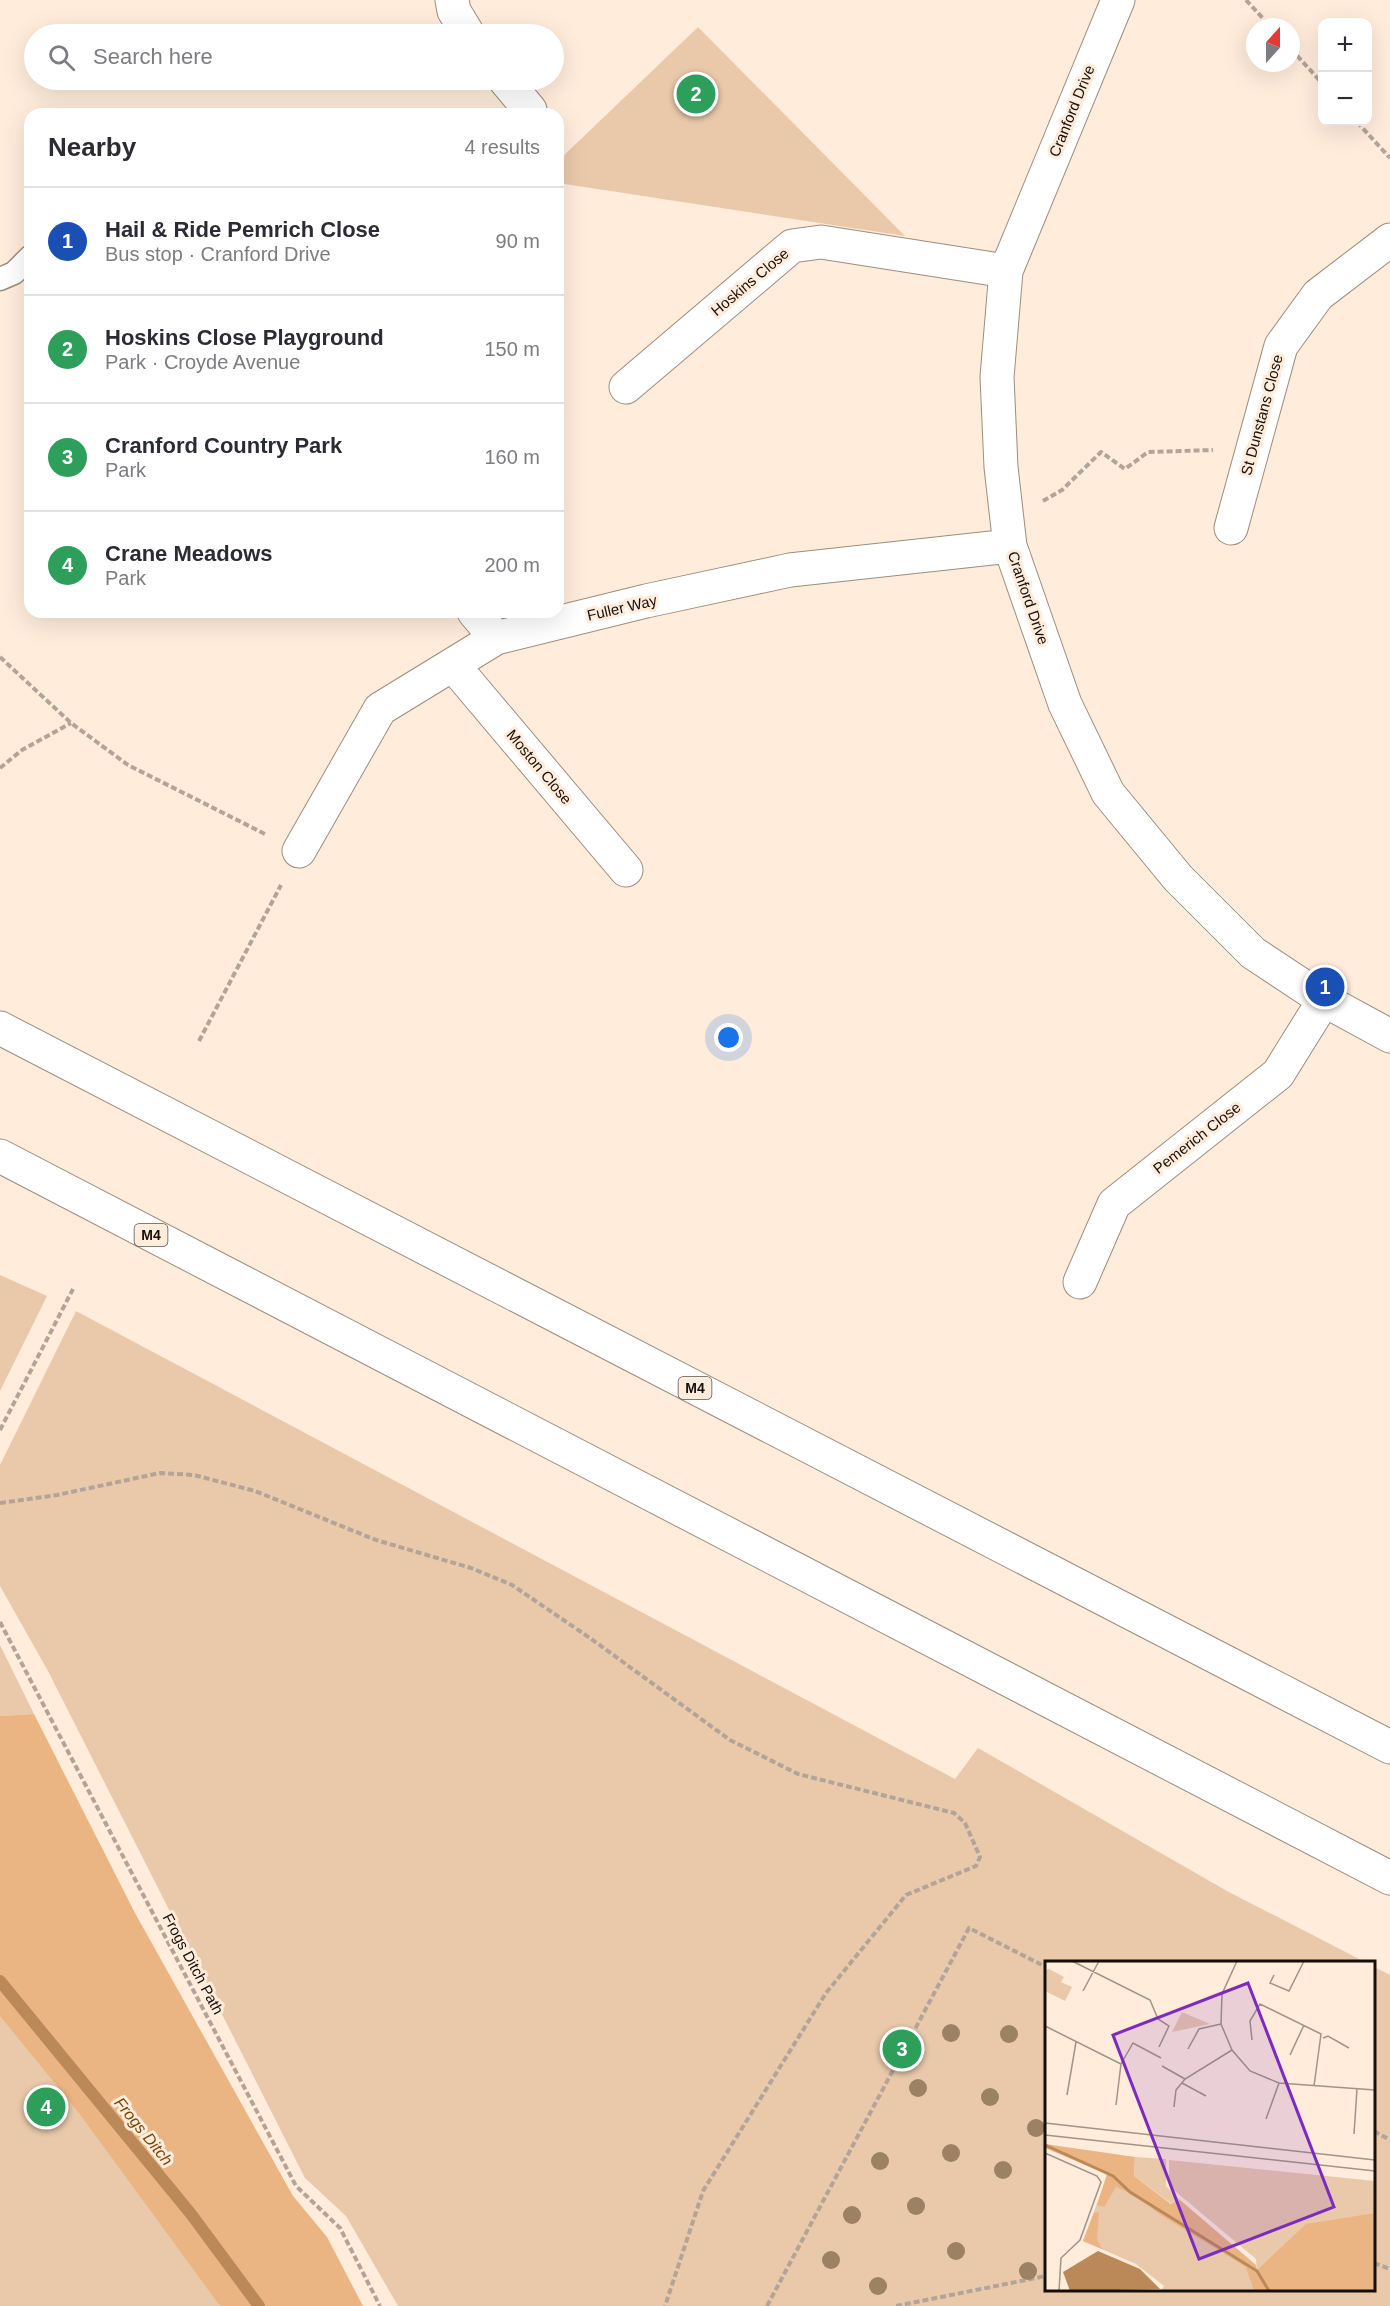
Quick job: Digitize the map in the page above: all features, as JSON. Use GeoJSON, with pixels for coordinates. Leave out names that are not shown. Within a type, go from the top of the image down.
{"type":"FeatureCollection","features":[{"type":"Feature","properties":{"kind":"main road"},"geometry":{"type":"LineString","coordinates":[[452,0],[454,11],[462,24]]}},
{"type":"Feature","properties":{"kind":"main road","name":"Cranford Drive"},"geometry":{"type":"LineString","coordinates":[[1118,0],[1006,271],[997,377],[1001,467],[1009,535],[1065,704],[1108,793],[1178,878],[1253,953],[1324,1000],[1390,1036]]}},
{"type":"Feature","properties":{"kind":"main road"},"geometry":{"type":"LineString","coordinates":[[514,90],[528,108]]}},
{"type":"Feature","properties":{"kind":"main road","name":"St Dunstans Close"},"geometry":{"type":"LineString","coordinates":[[1231,528],[1281,346],[1318,295],[1390,240]]}},
{"type":"Feature","properties":{"kind":"main road","name":"Hoskins Close"},"geometry":{"type":"LineString","coordinates":[[626,387],[792,246],[821,242],[1006,271]]}},
{"type":"Feature","properties":{"kind":"main road","name":"Fuller Way"},"geometry":{"type":"LineString","coordinates":[[299,851],[380,709],[496,638],[790,570],[1009,535]]}},
{"type":"Feature","properties":{"kind":"main road"},"geometry":{"type":"LineString","coordinates":[[479,618],[496,638]]}},
{"type":"Feature","properties":{"kind":"main road","name":"Moston Close"},"geometry":{"type":"LineString","coordinates":[[453,665],[626,870]]}},
{"type":"Feature","properties":{"kind":"main road","name":"Pemerich Close"},"geometry":{"type":"LineString","coordinates":[[1080,1282],[1114,1204],[1278,1074],[1324,1000]]}},
{"type":"Feature","properties":{"kind":"main road","name":"M4"},"geometry":{"type":"LineString","coordinates":[[0,1028],[1390,1747]]}},
{"type":"Feature","properties":{"kind":"main road","name":"M4"},"geometry":{"type":"LineString","coordinates":[[0,1156],[1390,1878]]}},
{"type":"Feature","properties":{"kind":"lane"},"geometry":{"type":"LineString","coordinates":[[0,279],[14,273],[24,263]]}},
{"type":"Feature","properties":{"kind":"path"},"geometry":{"type":"LineString","coordinates":[[1246,0],[1263,18]]}},
{"type":"Feature","properties":{"kind":"path"},"geometry":{"type":"LineString","coordinates":[[1300,59],[1318,78]]}},
{"type":"Feature","properties":{"kind":"path"},"geometry":{"type":"LineString","coordinates":[[1361,126],[1390,158]]}},
{"type":"Feature","properties":{"kind":"path"},"geometry":{"type":"LineString","coordinates":[[1009,535],[1062,490],[1101,452],[1125,469],[1148,452],[1253,449]]}},
{"type":"Feature","properties":{"kind":"path"},"geometry":{"type":"LineString","coordinates":[[0,657],[71,723],[128,765],[299,851],[199,1041]]}},
{"type":"Feature","properties":{"kind":"path"},"geometry":{"type":"LineString","coordinates":[[0,768],[22,750],[71,723]]}},
{"type":"Feature","properties":{"kind":"path"},"geometry":{"type":"LineString","coordinates":[[0,1430],[74,1288]]}},
{"type":"Feature","properties":{"kind":"path"},"geometry":{"type":"LineString","coordinates":[[0,1503],[57,1495],[160,1473],[194,1475],[255,1491],[376,1540],[471,1568],[512,1585],[590,1638],[730,1740],[798,1774],[954,1813],[965,1823],[980,1857],[976,1866],[906,1895],[826,1993],[703,2191],[665,2306]]}},
{"type":"Feature","properties":{"kind":"path","name":"Frogs Ditch Path"},"geometry":{"type":"LineString","coordinates":[[0,1622],[296,2186],[340,2228],[380,2306]]}},
{"type":"Feature","properties":{"kind":"path"},"geometry":{"type":"LineString","coordinates":[[767,2306],[969,1928],[1045,1966]]}},
{"type":"Feature","properties":{"kind":"path"},"geometry":{"type":"LineString","coordinates":[[1375,2132],[1390,2140]]}},
{"type":"Feature","properties":{"kind":"path"},"geometry":{"type":"LineString","coordinates":[[1375,2263],[1390,2269]]}},
{"type":"Feature","properties":{"kind":"path"},"geometry":{"type":"LineString","coordinates":[[896,2306],[1045,2276]]}},
{"type":"Feature","properties":{"kind":"shaded area"},"geometry":{"type":"Polygon","coordinates":[[[698,27],[905,236],[564,184],[564,155],[698,27]]]}},
{"type":"Feature","properties":{"kind":"shaded area"},"geometry":{"type":"Polygon","coordinates":[[[0,1275],[47,1296],[0,1391],[0,1275]]]}},
{"type":"Feature","properties":{"kind":"shaded area"},"geometry":{"type":"Polygon","coordinates":[[[76,1311],[955,1779],[978,1748],[1227,1891],[1363,1961],[1045,1961],[1045,2291],[1375,2291],[1375,1968],[1390,1975],[1390,2306],[398,2306],[346,2216],[305,2178],[48,1671],[0,1586],[0,1465],[76,1311]]]}},
{"type":"Feature","properties":{"kind":"shaded area"},"geometry":{"type":"Polygon","coordinates":[[[0,1645],[34,1714],[0,1716],[0,1645]]]}},
{"type":"Feature","properties":{"kind":"shaded area"},"geometry":{"type":"Polygon","coordinates":[[[34,1714],[135,1913],[293,2196],[327,2237],[363,2306],[220,2306],[79,2113],[0,2016],[0,1716],[34,1714]]]}},
{"type":"Feature","properties":{"kind":"shaded area"},"geometry":{"type":"Polygon","coordinates":[[[0,1994],[246,2306],[0,2306],[0,1994]]]}},
{"type":"Feature","properties":{"kind":"waterway","name":"Frogs Ditch"},"geometry":{"type":"LineString","coordinates":[[0,1981],[191,2214],[259,2306]]}},
{"type":"Feature","properties":{"kind":"place","name":"Hoskins Close Playground"},"geometry":{"type":"Point","coordinates":[696,94]}},
{"type":"Feature","properties":{"kind":"place","name":"Hail & Ride Pemrich Close"},"geometry":{"type":"Point","coordinates":[1325,987]}},
{"type":"Feature","properties":{"kind":"place","name":"Cranford Country Park"},"geometry":{"type":"Point","coordinates":[902,2049]}},
{"type":"Feature","properties":{"kind":"place","name":"Crane Meadows"},"geometry":{"type":"Point","coordinates":[46,2107]}}]}
